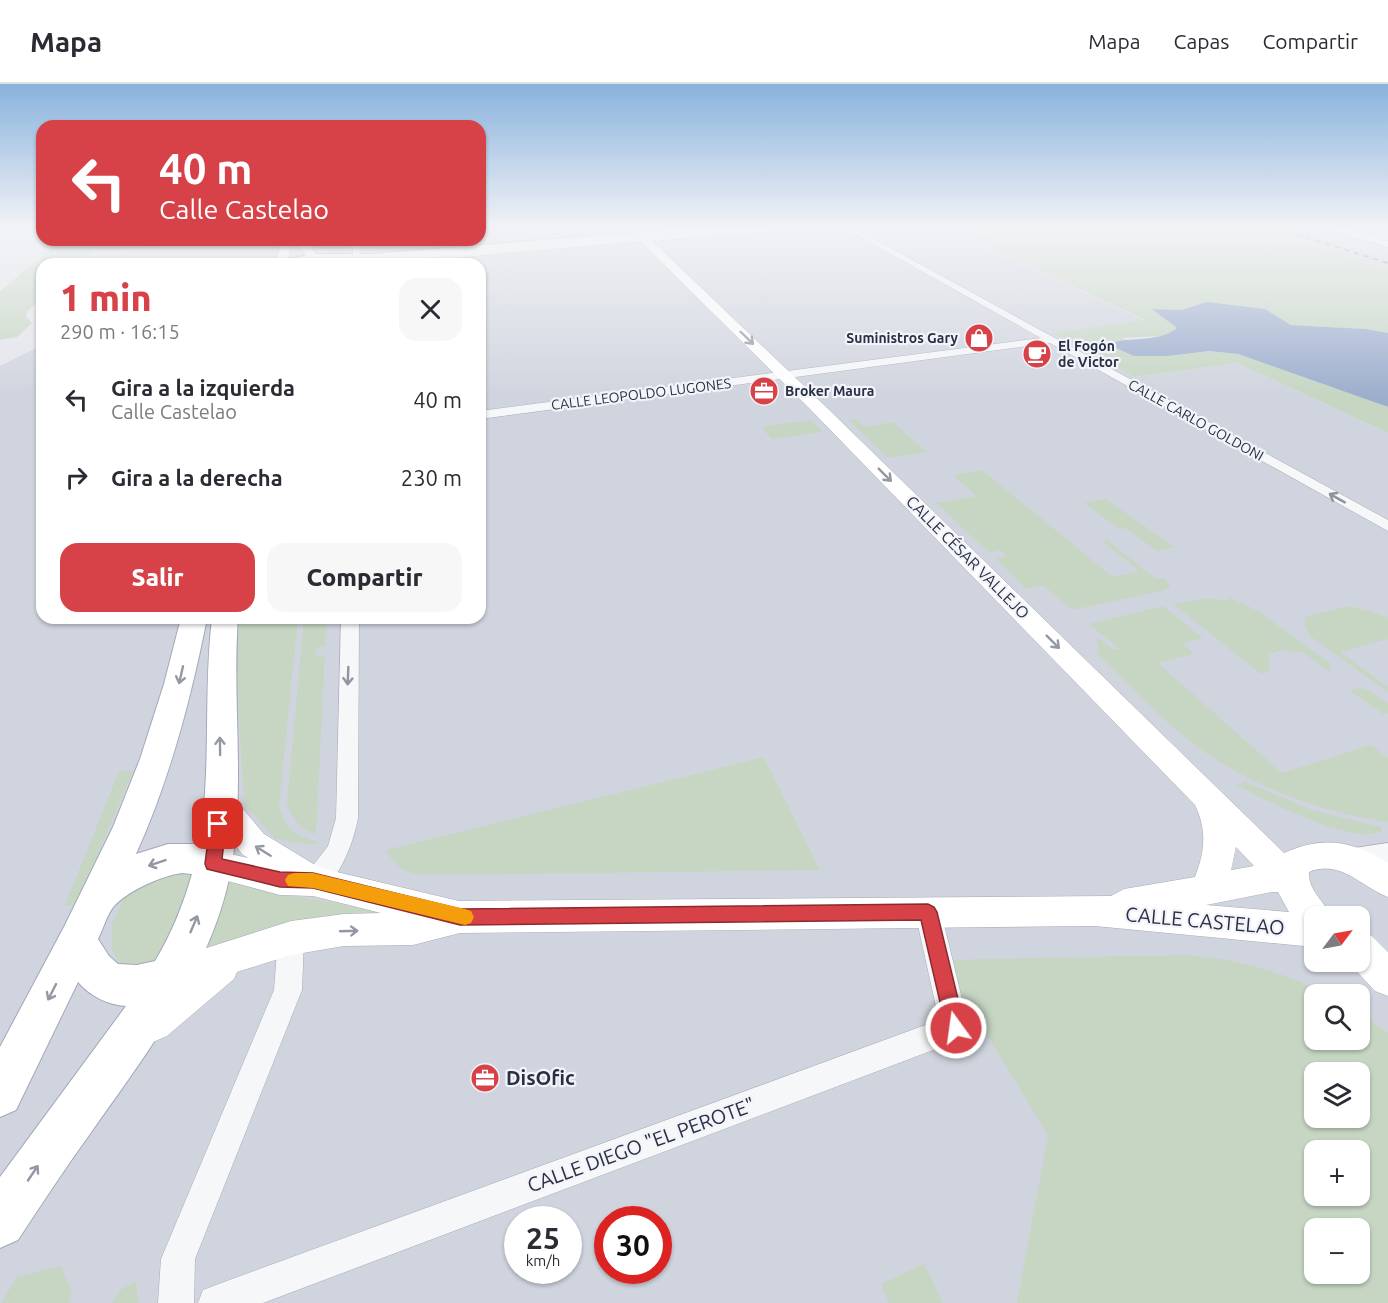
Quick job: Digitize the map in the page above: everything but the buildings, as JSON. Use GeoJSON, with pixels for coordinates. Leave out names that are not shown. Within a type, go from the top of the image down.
{"type":"FeatureCollection","features":[{"type":"Feature","properties":{"kind":"main road"},"geometry":{"type":"LineString","coordinates":[[0,1094],[78,940],[130,827],[156,759],[179,684],[193,624]]}},
{"type":"Feature","properties":{"kind":"main road"},"geometry":{"type":"LineString","coordinates":[[0,1222],[125,1046],[169,977],[206,896],[213,864],[220,804],[219,684],[224,624]]}},
{"type":"Feature","properties":{"kind":"main road"},"geometry":{"type":"LineString","coordinates":[[100,894],[156,862],[184,856],[200,858],[213,864]]}},
{"type":"Feature","properties":{"kind":"main road"},"geometry":{"type":"LineString","coordinates":[[78,940],[87,962],[102,980],[122,986],[147,984],[169,977]]}},
{"type":"Feature","properties":{"kind":"street","name":"CALLE CÉSAR VALLEJO"},"geometry":{"type":"LineString","coordinates":[[689,284],[785,375],[1273,863],[1291,876]]}},
{"type":"Feature","properties":{"kind":"street","name":"CALLE CARLO GOLDONI"},"geometry":{"type":"LineString","coordinates":[[950,284],[1388,526]]}},
{"type":"Feature","properties":{"kind":"street","name":"CALLE LEOPOLDO LUGONES"},"geometry":{"type":"LineString","coordinates":[[486,414],[1052,340]]}},
{"type":"Feature","properties":{"kind":"street"},"geometry":{"type":"LineString","coordinates":[[220,804],[253,844],[313,881],[327,867],[340,848],[347,818],[350,624]]}},
{"type":"Feature","properties":{"kind":"street"},"geometry":{"type":"LineString","coordinates":[[1206,795],[1218,818],[1222,841],[1218,860],[1207,888]]}},
{"type":"Feature","properties":{"kind":"street"},"geometry":{"type":"LineString","coordinates":[[1340,857],[1388,853]]}},
{"type":"Feature","properties":{"kind":"street"},"geometry":{"type":"LineString","coordinates":[[1305,906],[1297,897],[1291,876],[1295,863],[1306,856],[1321,854],[1340,857],[1370,869],[1388,882]]}},
{"type":"Feature","properties":{"kind":"street","name":"CALLE CASTELAO"},"geometry":{"type":"LineString","coordinates":[[213,864],[280,880],[313,881],[460,917]]}},
{"type":"Feature","properties":{"kind":"street","name":"CALLE CASTELAO"},"geometry":{"type":"LineString","coordinates":[[1095,910],[1207,888],[1291,876]]}},
{"type":"Feature","properties":{"kind":"street","name":"CALLE CASTELAO"},"geometry":{"type":"LineString","coordinates":[[169,977],[291,938],[344,930],[413,929],[460,917],[1095,910],[1304,930]]}},
{"type":"Feature","properties":{"kind":"street","name":"CALLE DIEGO \"EL PEROTE\""},"geometry":{"type":"LineString","coordinates":[[216,1303],[956,1028],[928,912]]}},
{"type":"Feature","properties":{"kind":"street"},"geometry":{"type":"LineString","coordinates":[[176,1303],[178,1259],[288,990],[291,938]]}},
{"type":"Feature","properties":{"kind":"street"},"geometry":{"type":"LineString","coordinates":[[1370,947],[1388,949]]}},
{"type":"Feature","properties":{"kind":"street"},"geometry":{"type":"LineString","coordinates":[[125,1046],[176,1002],[239,955]]}},
{"type":"Feature","properties":{"kind":"street"},"geometry":{"type":"LineString","coordinates":[[1370,958],[1388,978]]}},
{"type":"Feature","properties":{"kind":"shaded area"},"geometry":{"type":"Polygon","coordinates":[[[486,284],[1066,284],[1146,321],[1053,333],[1134,377],[1237,363],[1388,433],[1388,1303],[0,1303],[0,366],[36,348],[36,624],[486,624],[486,284]]]}},
{"type":"Feature","properties":{"kind":"green space"},"geometry":{"type":"Polygon","coordinates":[[[9,284],[36,284],[36,303],[27,312],[26,317],[32,323],[17,337],[0,340],[0,291],[9,284]]]}},
{"type":"Feature","properties":{"kind":"green space"},"geometry":{"type":"Polygon","coordinates":[[[1068,284],[1388,284],[1388,333],[1366,329],[1291,325],[1265,309],[1201,304],[1181,310],[1153,309],[1177,328],[1166,336],[1122,338],[1168,356],[1209,351],[1238,354],[1388,407],[1388,433],[1237,363],[1134,377],[1052,333],[1145,320],[1068,284]]]}},
{"type":"Feature","properties":{"kind":"green space"},"geometry":{"type":"Polygon","coordinates":[[[855,419],[864,427],[893,422],[926,452],[888,458],[849,420],[855,419]]]}},
{"type":"Feature","properties":{"kind":"green space"},"geometry":{"type":"Polygon","coordinates":[[[811,420],[823,432],[772,439],[761,427],[811,420]]]}},
{"type":"Feature","properties":{"kind":"green space"},"geometry":{"type":"Polygon","coordinates":[[[982,470],[1113,577],[1139,571],[1102,541],[1107,540],[1156,579],[1164,577],[1170,586],[1165,590],[1072,610],[1043,585],[1026,589],[996,559],[1007,556],[1000,550],[989,553],[936,503],[976,496],[953,475],[982,470]]]}},
{"type":"Feature","properties":{"kind":"green space"},"geometry":{"type":"Polygon","coordinates":[[[1106,499],[1174,547],[1157,551],[1125,528],[1119,529],[1084,503],[1106,499]]]}},
{"type":"Feature","properties":{"kind":"green space"},"geometry":{"type":"Polygon","coordinates":[[[1209,598],[1226,601],[1231,598],[1258,611],[1330,663],[1330,672],[1301,651],[1291,653],[1287,649],[1269,654],[1269,672],[1261,674],[1173,604],[1209,598]]]}},
{"type":"Feature","properties":{"kind":"green space"},"geometry":{"type":"Polygon","coordinates":[[[1163,606],[1203,638],[1183,644],[1194,654],[1158,663],[1282,773],[1371,745],[1388,758],[1388,822],[1313,805],[1265,786],[1242,775],[1199,748],[1159,715],[1098,655],[1097,637],[1114,650],[1119,649],[1089,624],[1163,606]]]}},
{"type":"Feature","properties":{"kind":"green space"},"geometry":{"type":"Polygon","coordinates":[[[1350,606],[1388,617],[1388,639],[1340,652],[1388,687],[1388,692],[1310,636],[1306,629],[1307,616],[1350,606]]]}},
{"type":"Feature","properties":{"kind":"green space"},"geometry":{"type":"Polygon","coordinates":[[[240,624],[297,624],[279,806],[288,826],[298,834],[319,842],[310,845],[275,839],[244,804],[235,649],[240,624]]]}},
{"type":"Feature","properties":{"kind":"green space"},"geometry":{"type":"Polygon","coordinates":[[[303,624],[327,624],[325,646],[317,647],[316,656],[325,655],[316,834],[297,823],[287,803],[303,624]]]}},
{"type":"Feature","properties":{"kind":"green space"},"geometry":{"type":"Polygon","coordinates":[[[1361,688],[1370,691],[1388,704],[1388,713],[1383,714],[1352,692],[1352,690],[1361,688]]]}},
{"type":"Feature","properties":{"kind":"green space"},"geometry":{"type":"Polygon","coordinates":[[[764,757],[820,870],[423,875],[401,868],[386,850],[764,757]]]}},
{"type":"Feature","properties":{"kind":"green space"},"geometry":{"type":"Polygon","coordinates":[[[119,771],[133,771],[76,906],[65,905],[119,771]]]}},
{"type":"Feature","properties":{"kind":"green space"},"geometry":{"type":"Polygon","coordinates":[[[1245,782],[1312,810],[1381,827],[1382,832],[1359,834],[1312,821],[1236,785],[1245,782]]]}},
{"type":"Feature","properties":{"kind":"green space"},"geometry":{"type":"Polygon","coordinates":[[[179,867],[196,875],[159,964],[120,966],[112,949],[112,924],[123,900],[134,887],[179,867]]]}},
{"type":"Feature","properties":{"kind":"green space"},"geometry":{"type":"Polygon","coordinates":[[[230,881],[303,898],[397,912],[201,956],[230,881]]]}},
{"type":"Feature","properties":{"kind":"green space"},"geometry":{"type":"Polygon","coordinates":[[[1189,955],[1244,964],[1306,984],[1304,1050],[1370,1050],[1370,1020],[1388,1033],[1388,1303],[1017,1303],[1048,1135],[959,989],[950,960],[1189,955]]]}},
{"type":"Feature","properties":{"kind":"green space"},"geometry":{"type":"Polygon","coordinates":[[[924,1264],[943,1303],[889,1303],[881,1284],[924,1264]]]}},
{"type":"Feature","properties":{"kind":"green space"},"geometry":{"type":"Polygon","coordinates":[[[61,1266],[72,1293],[69,1303],[1,1303],[17,1277],[61,1266]]]}},
{"type":"Feature","properties":{"kind":"green space"},"geometry":{"type":"Polygon","coordinates":[[[136,1281],[138,1303],[112,1303],[120,1290],[136,1281]]]}},
{"type":"Feature","properties":{"kind":"water"},"geometry":{"type":"Polygon","coordinates":[[[1207,302],[1265,309],[1291,325],[1366,329],[1388,333],[1388,407],[1238,354],[1209,351],[1168,356],[1134,356],[1107,344],[1162,336],[1177,328],[1152,309],[1181,310],[1207,302]]]}},
{"type":"Feature","properties":{"kind":"slow traffic"},"geometry":{"type":"LineString","coordinates":[[294,880],[313,881],[465,917]]}},
{"type":"Feature","properties":{"kind":"place","name":"Suministros Gary"},"geometry":{"type":"Point","coordinates":[979,338]}},
{"type":"Feature","properties":{"kind":"place","name":"El Fogón de Victor"},"geometry":{"type":"Point","coordinates":[1037,354]}},
{"type":"Feature","properties":{"kind":"place","name":"Broker Maura"},"geometry":{"type":"Point","coordinates":[764,391]}},
{"type":"Feature","properties":{"kind":"place","name":"DisOfic"},"geometry":{"type":"Point","coordinates":[485,1078]}},
{"type":"Feature","properties":{"kind":"route"},"geometry":{"type":"LineString","coordinates":[[218,824],[213,864],[280,880],[313,881],[420,905],[460,917],[928,912],[956,1028]]}}]}
